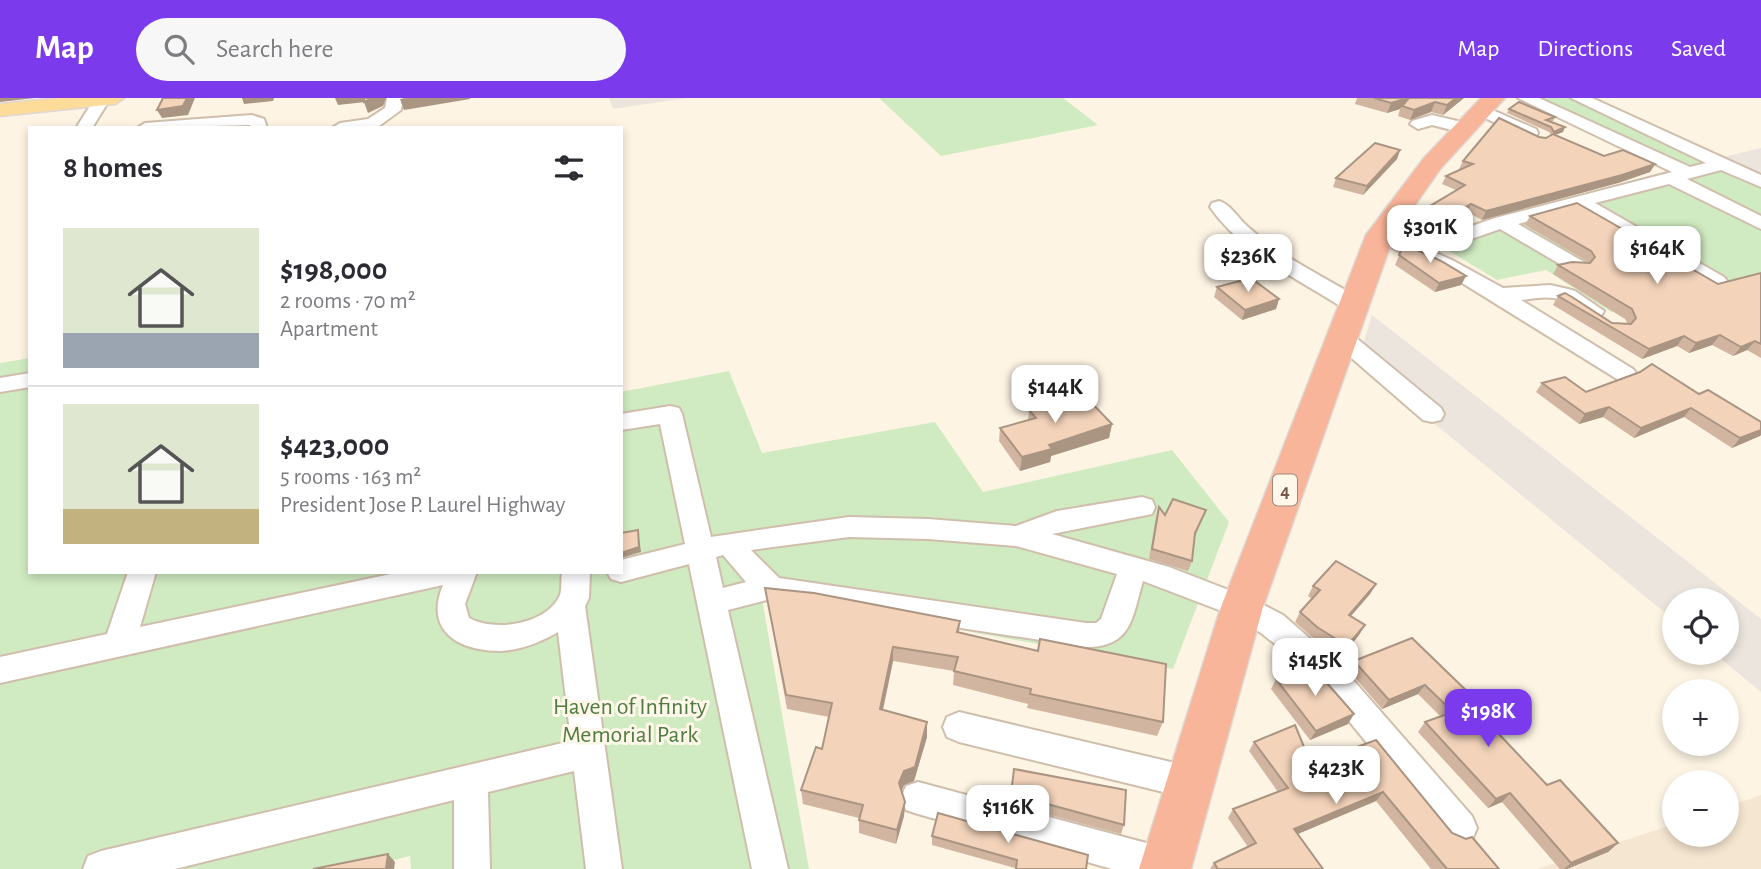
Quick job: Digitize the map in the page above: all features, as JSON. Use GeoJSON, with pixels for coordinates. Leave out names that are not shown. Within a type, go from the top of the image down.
{"type":"FeatureCollection","features":[{"type":"Feature","properties":{"kind":"highway","name":"4"},"geometry":{"type":"LineString","coordinates":[[1165,868],[1242,607],[1380,235],[1398,206],[1480,112]]}},
{"type":"Feature","properties":{"kind":"main road"},"geometry":{"type":"LineString","coordinates":[[0,110],[109,99]]}},
{"type":"Feature","properties":{"kind":"street"},"geometry":{"type":"LineString","coordinates":[[349,126],[381,119],[393,110],[395,98]]}},
{"type":"Feature","properties":{"kind":"street"},"geometry":{"type":"LineString","coordinates":[[1526,98],[1685,174],[1761,202]]}},
{"type":"Feature","properties":{"kind":"street"},"geometry":{"type":"LineString","coordinates":[[1579,98],[1756,177]]}},
{"type":"Feature","properties":{"kind":"street"},"geometry":{"type":"LineString","coordinates":[[86,126],[109,99]]}},
{"type":"Feature","properties":{"kind":"street"},"geometry":{"type":"LineString","coordinates":[[1418,124],[1480,112],[1542,138]]}},
{"type":"Feature","properties":{"kind":"street"},"geometry":{"type":"LineString","coordinates":[[172,126],[252,120],[258,121],[259,126]]}},
{"type":"Feature","properties":{"kind":"street"},"geometry":{"type":"LineString","coordinates":[[1450,240],[1502,222],[1723,164]]}},
{"type":"Feature","properties":{"kind":"street"},"geometry":{"type":"LineString","coordinates":[[1685,174],[1761,223]]}},
{"type":"Feature","properties":{"kind":"street"},"geometry":{"type":"LineString","coordinates":[[1578,201],[1717,281]]}},
{"type":"Feature","properties":{"kind":"street"},"geometry":{"type":"LineString","coordinates":[[1219,206],[1239,230],[1347,320],[1432,414]]}},
{"type":"Feature","properties":{"kind":"street"},"geometry":{"type":"LineString","coordinates":[[1502,222],[1577,266]]}},
{"type":"Feature","properties":{"kind":"street"},"geometry":{"type":"LineString","coordinates":[[1380,235],[1446,264],[1625,374]]}},
{"type":"Feature","properties":{"kind":"street"},"geometry":{"type":"LineString","coordinates":[[1499,295],[1550,291],[1568,295],[1605,319]]}},
{"type":"Feature","properties":{"kind":"street"},"geometry":{"type":"LineString","coordinates":[[0,385],[28,380]]}},
{"type":"Feature","properties":{"kind":"street"},"geometry":{"type":"LineString","coordinates":[[623,422],[670,414],[715,546],[713,602],[771,869]]}},
{"type":"Feature","properties":{"kind":"street"},"geometry":{"type":"LineString","coordinates":[[1016,536],[1057,521],[1142,507]]}},
{"type":"Feature","properties":{"kind":"street"},"geometry":{"type":"LineString","coordinates":[[623,570],[715,546],[849,527],[928,529],[1016,536],[1133,568],[1242,607],[1272,624],[1300,646],[1329,674],[1459,828]]}},
{"type":"Feature","properties":{"kind":"street"},"geometry":{"type":"LineString","coordinates":[[715,546],[750,569],[771,588]]}},
{"type":"Feature","properties":{"kind":"street"},"geometry":{"type":"LineString","coordinates":[[713,602],[771,588],[1086,635],[1102,635],[1114,626],[1133,568]]}},
{"type":"Feature","properties":{"kind":"street"},"geometry":{"type":"LineString","coordinates":[[119,645],[141,574]]}},
{"type":"Feature","properties":{"kind":"street"},"geometry":{"type":"LineString","coordinates":[[0,670],[444,574]]}},
{"type":"Feature","properties":{"kind":"street"},"geometry":{"type":"LineString","coordinates":[[462,574],[451,591],[450,614],[463,631],[488,640],[519,638],[549,625],[575,586],[610,574]]}},
{"type":"Feature","properties":{"kind":"street"},"geometry":{"type":"LineString","coordinates":[[575,586],[588,752],[604,869]]}},
{"type":"Feature","properties":{"kind":"street"},"geometry":{"type":"LineString","coordinates":[[959,727],[1192,783]]}},
{"type":"Feature","properties":{"kind":"street"},"geometry":{"type":"LineString","coordinates":[[101,869],[588,752]]}},
{"type":"Feature","properties":{"kind":"street"},"geometry":{"type":"LineString","coordinates":[[471,779],[472,869]]}},
{"type":"Feature","properties":{"kind":"street"},"geometry":{"type":"LineString","coordinates":[[918,798],[1165,868]]}},
{"type":"Feature","properties":{"kind":"shaded area"},"geometry":{"type":"Polygon","coordinates":[[[609,98],[687,98],[613,109],[609,98]]]}},
{"type":"Feature","properties":{"kind":"shaded area"},"geometry":{"type":"Polygon","coordinates":[[[1761,148],[1761,175],[1723,157],[1761,148]]]}},
{"type":"Feature","properties":{"kind":"shaded area"},"geometry":{"type":"Polygon","coordinates":[[[1372,315],[1721,588],[1662,588],[1662,610],[1358,361],[1372,315]]]}},
{"type":"Feature","properties":{"kind":"shaded area"},"geometry":{"type":"Polygon","coordinates":[[[1739,602],[1761,619],[1761,692],[1728,665],[1739,665],[1739,602]]]}},
{"type":"Feature","properties":{"kind":"shaded area"},"geometry":{"type":"Polygon","coordinates":[[[1761,795],[1761,869],[1537,869],[1662,828],[1662,847],[1739,847],[1739,803],[1761,795]]]}},
{"type":"Feature","properties":{"kind":"green space"},"geometry":{"type":"Polygon","coordinates":[[[879,98],[1063,98],[1098,125],[941,156],[879,98]]]}},
{"type":"Feature","properties":{"kind":"green space"},"geometry":{"type":"Polygon","coordinates":[[[1521,98],[1574,98],[1761,186],[1761,308],[1725,288],[1611,312],[1546,270],[1497,280],[1431,240],[1486,219],[1672,170],[1521,98]]]}},
{"type":"Feature","properties":{"kind":"green space","name":"Haven of Infinity Memorial Park"},"geometry":{"type":"Polygon","coordinates":[[[28,358],[28,574],[623,574],[623,392],[729,371],[762,453],[935,422],[983,492],[1172,450],[1229,522],[1173,669],[761,593],[809,869],[411,869],[410,856],[358,869],[0,869],[0,363],[28,358]]]}},
{"type":"Feature","properties":{"kind":"building"},"geometry":{"type":"Polygon","coordinates":[[[163,98],[187,98],[183,106],[157,110],[163,98]]]}},
{"type":"Feature","properties":{"kind":"building"},"geometry":{"type":"Polygon","coordinates":[[[1374,98],[1408,98],[1391,103],[1374,98]]]}},
{"type":"Feature","properties":{"kind":"building"},"geometry":{"type":"Polygon","coordinates":[[[1409,98],[1456,98],[1447,105],[1435,102],[1414,110],[1402,106],[1409,98]]]}},
{"type":"Feature","properties":{"kind":"building"},"geometry":{"type":"Polygon","coordinates":[[[1519,102],[1555,117],[1546,120],[1565,127],[1554,132],[1551,127],[1509,109],[1519,102]]]}},
{"type":"Feature","properties":{"kind":"building"},"geometry":{"type":"Polygon","coordinates":[[[1499,118],[1539,137],[1546,138],[1553,134],[1604,156],[1623,150],[1655,164],[1486,211],[1471,204],[1422,233],[1445,239],[1444,244],[1410,229],[1415,215],[1465,185],[1446,176],[1473,164],[1463,161],[1499,118]]]}},
{"type":"Feature","properties":{"kind":"building"},"geometry":{"type":"Polygon","coordinates":[[[1375,143],[1400,150],[1367,186],[1336,178],[1375,143]]]}},
{"type":"Feature","properties":{"kind":"building"},"geometry":{"type":"Polygon","coordinates":[[[1577,203],[1718,284],[1761,273],[1761,344],[1755,341],[1741,347],[1720,335],[1696,343],[1684,336],[1649,349],[1558,296],[1565,293],[1612,323],[1631,324],[1636,318],[1632,309],[1558,265],[1572,262],[1590,263],[1595,257],[1591,251],[1530,216],[1577,203]]]}},
{"type":"Feature","properties":{"kind":"building"},"geometry":{"type":"Polygon","coordinates":[[[1404,244],[1466,276],[1439,283],[1399,255],[1404,244]]]}},
{"type":"Feature","properties":{"kind":"building"},"geometry":{"type":"Polygon","coordinates":[[[1251,278],[1279,299],[1245,310],[1217,287],[1251,278]]]}},
{"type":"Feature","properties":{"kind":"building"},"geometry":{"type":"Polygon","coordinates":[[[1652,364],[1699,394],[1708,390],[1761,422],[1761,430],[1740,438],[1691,408],[1641,428],[1609,407],[1585,414],[1542,383],[1565,377],[1586,392],[1640,372],[1652,364]]]}},
{"type":"Feature","properties":{"kind":"building"},"geometry":{"type":"Polygon","coordinates":[[[1082,393],[1112,424],[1049,445],[1052,449],[1022,457],[1000,428],[1036,418],[1029,410],[1082,393]]]}},
{"type":"Feature","properties":{"kind":"building"},"geometry":{"type":"Polygon","coordinates":[[[1173,499],[1206,510],[1195,533],[1192,561],[1152,549],[1159,507],[1165,515],[1173,499]]]}},
{"type":"Feature","properties":{"kind":"building"},"geometry":{"type":"Polygon","coordinates":[[[638,530],[639,547],[623,552],[623,533],[638,530]]]}},
{"type":"Feature","properties":{"kind":"building"},"geometry":{"type":"Polygon","coordinates":[[[1336,561],[1376,584],[1349,615],[1365,625],[1347,646],[1317,627],[1300,612],[1320,590],[1313,586],[1336,561]]]}},
{"type":"Feature","properties":{"kind":"building"},"geometry":{"type":"Polygon","coordinates":[[[765,588],[814,593],[960,621],[957,632],[1038,651],[1040,639],[1166,664],[1163,722],[1030,694],[1031,689],[954,671],[958,657],[893,647],[880,709],[927,722],[915,767],[904,771],[899,783],[905,802],[897,830],[859,820],[863,805],[801,790],[816,747],[822,749],[832,703],[786,695],[765,588]]]}},
{"type":"Feature","properties":{"kind":"building"},"geometry":{"type":"Polygon","coordinates":[[[1412,638],[1474,698],[1501,730],[1497,732],[1547,785],[1560,780],[1618,843],[1571,863],[1510,793],[1496,799],[1425,722],[1453,712],[1425,685],[1389,700],[1354,661],[1412,638]]]}},
{"type":"Feature","properties":{"kind":"building"},"geometry":{"type":"Polygon","coordinates":[[[1313,667],[1354,714],[1316,731],[1276,679],[1313,667]]]}},
{"type":"Feature","properties":{"kind":"building"},"geometry":{"type":"Polygon","coordinates":[[[1295,725],[1311,764],[1376,740],[1452,833],[1466,839],[1472,837],[1499,869],[1447,869],[1383,792],[1294,829],[1323,869],[1218,869],[1214,863],[1256,843],[1233,809],[1288,788],[1254,742],[1295,725]]]}},
{"type":"Feature","properties":{"kind":"building"},"geometry":{"type":"Polygon","coordinates":[[[1014,769],[1126,790],[1124,825],[1011,794],[1014,769]]]}},
{"type":"Feature","properties":{"kind":"building"},"geometry":{"type":"Polygon","coordinates":[[[938,813],[1088,855],[1086,869],[1016,869],[1017,860],[932,836],[938,813]]]}},
{"type":"Feature","properties":{"kind":"building"},"geometry":{"type":"Polygon","coordinates":[[[388,854],[386,869],[313,869],[388,854]]]}}]}
